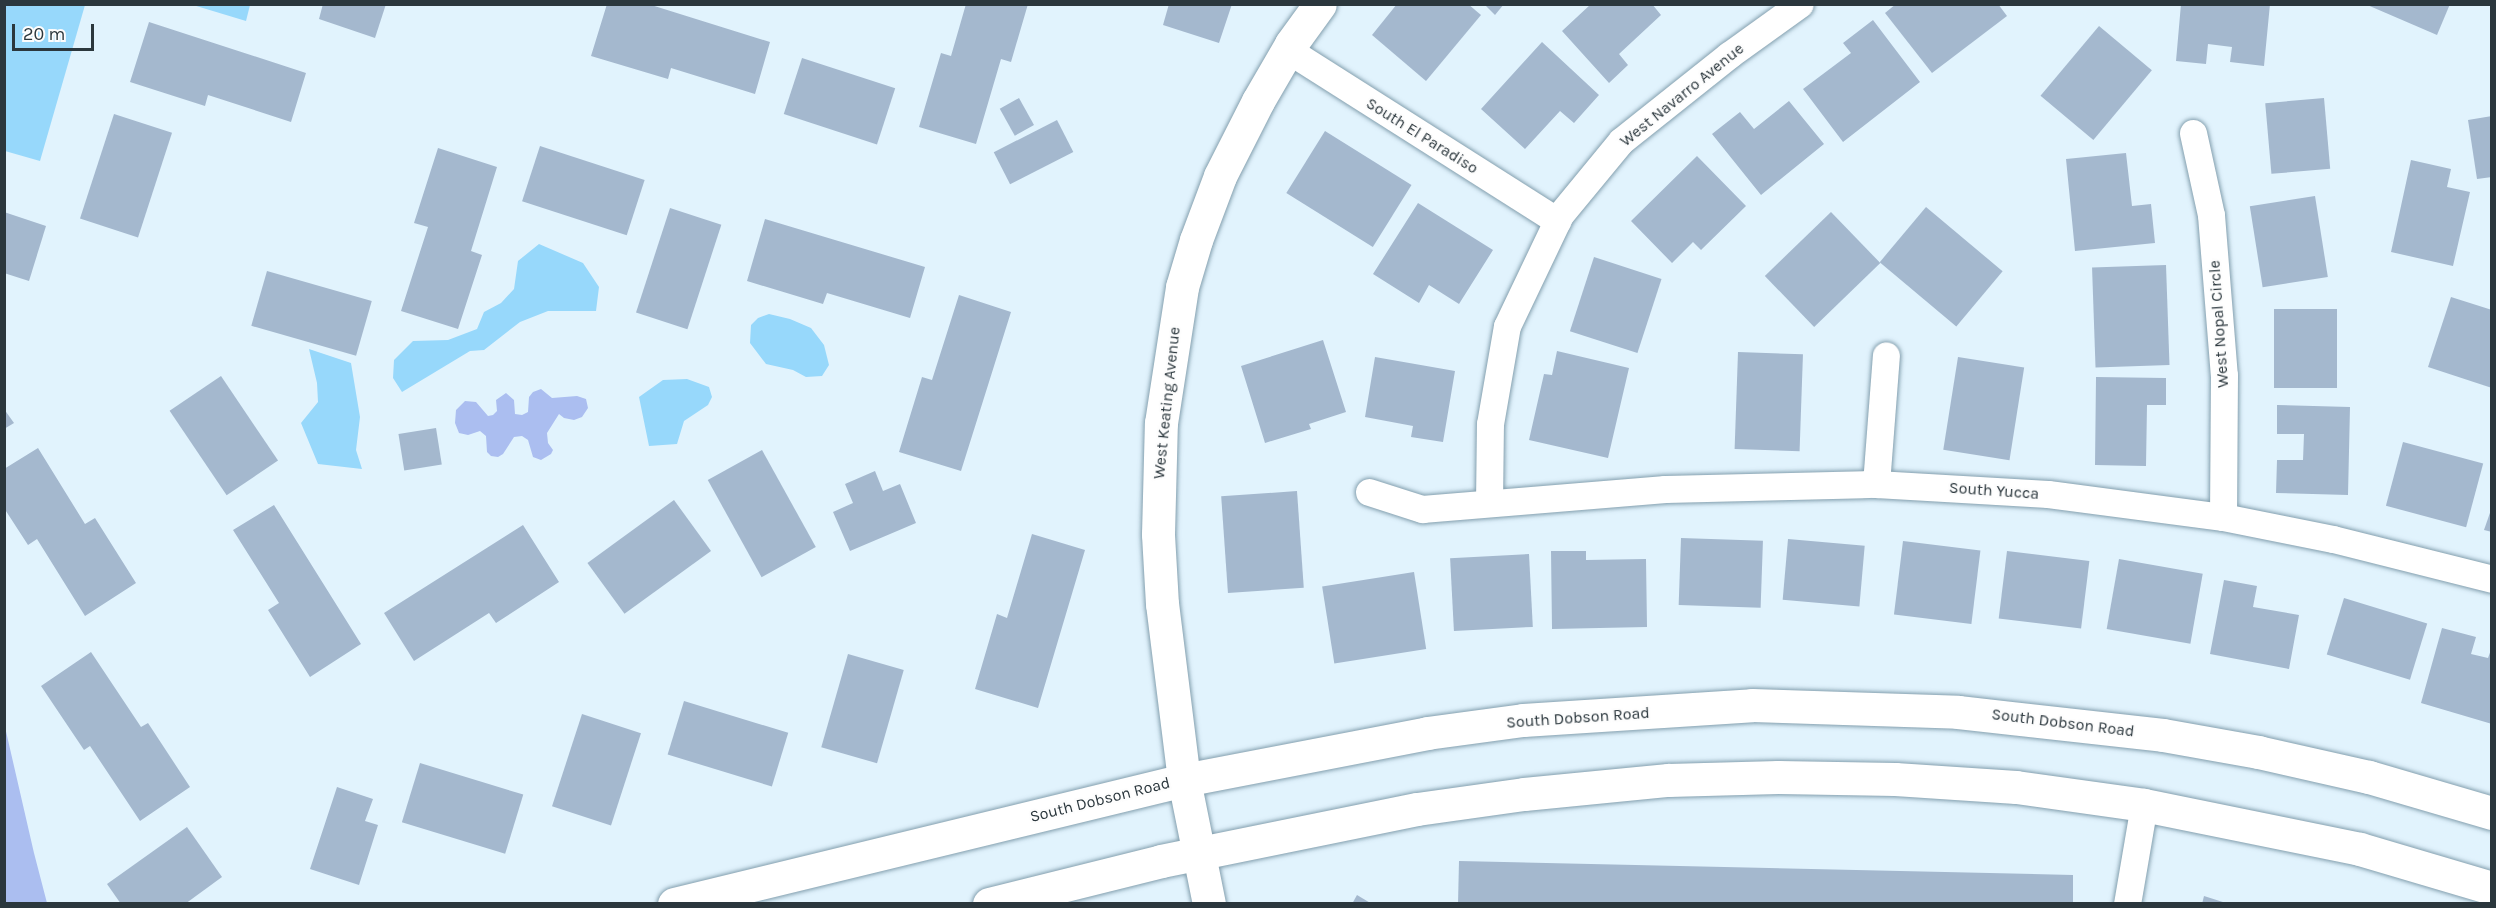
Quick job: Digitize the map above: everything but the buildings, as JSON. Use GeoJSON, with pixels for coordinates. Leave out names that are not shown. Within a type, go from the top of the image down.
{"type":"FeatureCollection","features":[{"type":"Feature","properties":{"kind":"main road","name":"West Keating Avenue"},"geometry":{"type":"LineString","coordinates":[[1209,903],[1184,780],[1162,604],[1158,534],[1161,434],[1170,355],[1182,287],[1220,176],[1288,50],[1320,4]]}},
{"type":"Feature","properties":{"kind":"main road","name":"South Dobson Road"},"geometry":{"type":"LineString","coordinates":[[674,903],[1184,780],[1427,733],[1523,720],[1752,705],[1958,712],[2163,735],[2258,752],[2369,777],[2492,813]]}},
{"type":"Feature","properties":{"kind":"main road"},"geometry":{"type":"LineString","coordinates":[[989,903],[1198,852],[1417,808],[1524,794],[1668,780],[1778,777],[1895,779],[2016,787],[2144,805],[2360,849],[2492,888]]}},
{"type":"Feature","properties":{"kind":"street","name":"West Navarro Avenue"},"geometry":{"type":"LineString","coordinates":[[1489,503],[1490,424],[1507,326],[1557,221],[1622,141],[1729,55],[1800,4]]}},
{"type":"Feature","properties":{"kind":"street","name":"South El Paradiso"},"geometry":{"type":"LineString","coordinates":[[1288,50],[1557,221]]}},
{"type":"Feature","properties":{"kind":"street","name":"West Nopal Circle"},"geometry":{"type":"LineString","coordinates":[[2193,133],[2211,215],[2224,375],[2223,517]]}},
{"type":"Feature","properties":{"kind":"street"},"geometry":{"type":"LineString","coordinates":[[1876,484],[1886,356]]}},
{"type":"Feature","properties":{"kind":"street","name":"South Yucca"},"geometry":{"type":"LineString","coordinates":[[1369,492],[1422,509],[1665,489],[1876,484],[2048,494],[2223,517],[2333,539],[2492,579]]}},
{"type":"Feature","properties":{"kind":"street"},"geometry":{"type":"LineString","coordinates":[[2127,903],[2144,805]]}},
{"type":"Feature","properties":{"kind":"shaded area"},"geometry":{"type":"Polygon","coordinates":[[[4,5],[85,5],[40,161],[5,151],[4,5]]]}},
{"type":"Feature","properties":{"kind":"shaded area"},"geometry":{"type":"Polygon","coordinates":[[[193,5],[250,5],[246,21],[193,5]]]}},
{"type":"Feature","properties":{"kind":"shaded area"},"geometry":{"type":"Polygon","coordinates":[[[539,244],[583,263],[599,287],[596,311],[548,311],[520,322],[484,350],[470,351],[402,392],[393,378],[394,360],[413,341],[448,340],[477,329],[484,312],[501,303],[514,289],[518,261],[539,244]]]}},
{"type":"Feature","properties":{"kind":"shaded area"},"geometry":{"type":"Polygon","coordinates":[[[769,314],[790,319],[811,328],[824,345],[829,365],[822,376],[806,377],[793,370],[766,364],[750,343],[751,325],[758,318],[769,314]]]}},
{"type":"Feature","properties":{"kind":"shaded area"},"geometry":{"type":"Polygon","coordinates":[[[309,349],[351,363],[360,417],[356,450],[362,469],[318,464],[301,423],[318,402],[317,383],[309,349]]]}},
{"type":"Feature","properties":{"kind":"shaded area"},"geometry":{"type":"Polygon","coordinates":[[[687,379],[709,387],[712,397],[708,405],[684,421],[677,444],[649,446],[639,397],[663,380],[687,379]]]}},
{"type":"Feature","properties":{"kind":"shaded area"},"geometry":{"type":"Polygon","coordinates":[[[541,389],[552,398],[577,396],[586,399],[588,408],[582,417],[574,420],[564,418],[559,414],[547,433],[548,443],[553,450],[541,460],[533,457],[528,440],[522,436],[514,437],[503,454],[498,457],[491,456],[487,452],[486,436],[480,431],[468,435],[459,433],[455,423],[456,410],[465,401],[476,402],[488,416],[497,411],[496,400],[506,393],[514,400],[515,414],[522,415],[528,412],[529,397],[533,392],[541,389]]]}},
{"type":"Feature","properties":{"kind":"shaded area"},"geometry":{"type":"Polygon","coordinates":[[[5,727],[34,853],[47,903],[5,903],[5,727]]]}}]}
